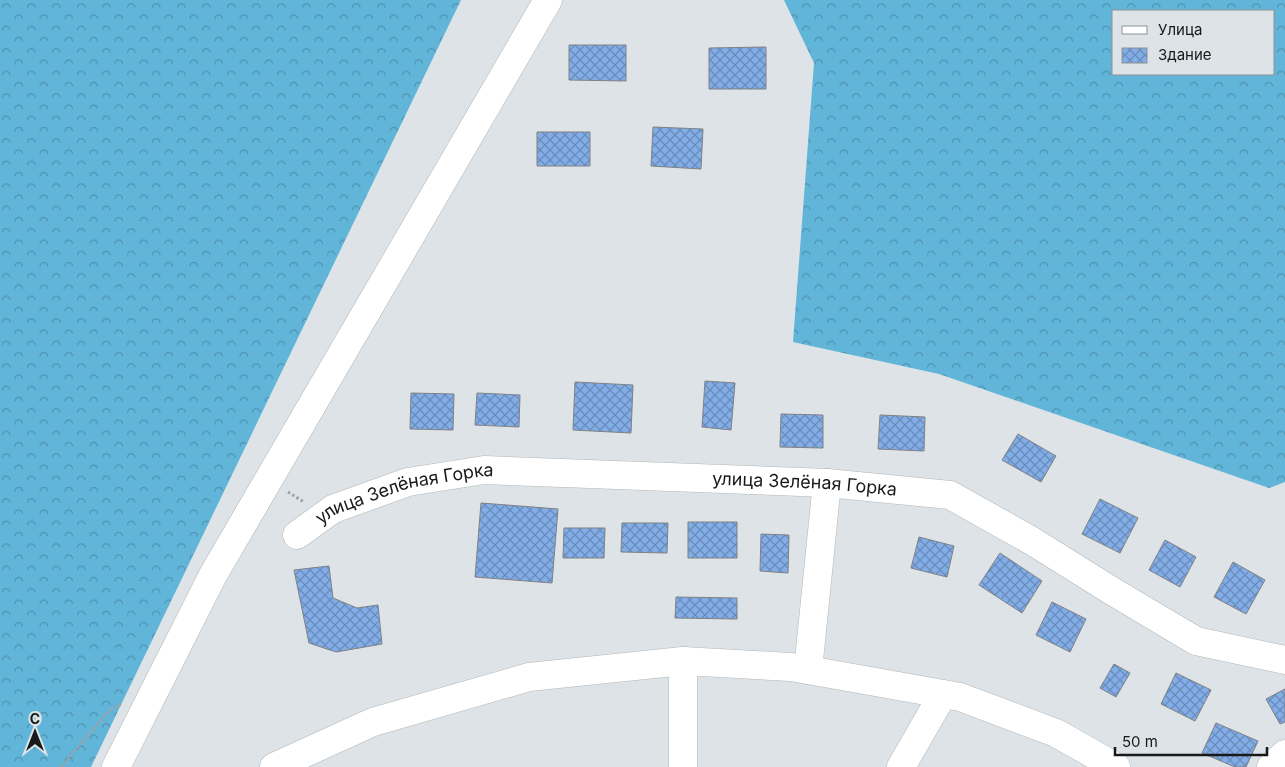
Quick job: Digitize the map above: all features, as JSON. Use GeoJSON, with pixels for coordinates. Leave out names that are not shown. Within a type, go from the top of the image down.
{"type":"FeatureCollection","features":[{"type":"Feature","properties":{"kind":"street"},"geometry":{"type":"LineString","coordinates":[[116,767],[214,575],[548,0]]}},
{"type":"Feature","properties":{"kind":"street","name":"улица Зелёная Горка"},"geometry":{"type":"LineString","coordinates":[[297,535],[333,509],[408,482],[484,470],[827,483],[950,495],[1032,541],[1196,641],[1285,660]]}},
{"type":"Feature","properties":{"kind":"street"},"geometry":{"type":"LineString","coordinates":[[808,670],[827,483]]}},
{"type":"Feature","properties":{"kind":"street"},"geometry":{"type":"LineString","coordinates":[[683,661],[683,767]]}},
{"type":"Feature","properties":{"kind":"street"},"geometry":{"type":"LineString","coordinates":[[274,767],[373,722],[529,677],[683,661],[791,667],[960,697],[1056,733],[1116,767]]}},
{"type":"Feature","properties":{"kind":"street"},"geometry":{"type":"LineString","coordinates":[[901,767],[943,694]]}},
{"type":"Feature","properties":{"kind":"street"},"geometry":{"type":"LineString","coordinates":[[1271,767],[1285,754]]}},
{"type":"Feature","properties":{"kind":"path"},"geometry":{"type":"LineString","coordinates":[[266,484],[307,504],[321,517]]}},
{"type":"Feature","properties":{"kind":"path"},"geometry":{"type":"LineString","coordinates":[[61,767],[109,711],[136,695],[151,698]]}},
{"type":"Feature","properties":{"kind":"green space"},"geometry":{"type":"Polygon","coordinates":[[[0,0],[461,0],[91,767],[0,767],[0,0]]]}},
{"type":"Feature","properties":{"kind":"green space"},"geometry":{"type":"Polygon","coordinates":[[[784,0],[1285,0],[1285,482],[1269,488],[939,374],[793,342],[814,63],[784,0]]]}},
{"type":"Feature","properties":{"kind":"building"},"geometry":{"type":"Polygon","coordinates":[[[569,45],[626,45],[626,81],[569,80],[569,45]]]}},
{"type":"Feature","properties":{"kind":"building"},"geometry":{"type":"Polygon","coordinates":[[[766,47],[766,89],[709,89],[709,48],[766,47]]]}},
{"type":"Feature","properties":{"kind":"building"},"geometry":{"type":"Polygon","coordinates":[[[653,127],[703,129],[701,169],[651,166],[653,127]]]}},
{"type":"Feature","properties":{"kind":"building"},"geometry":{"type":"Polygon","coordinates":[[[537,132],[590,132],[590,166],[537,166],[537,132]]]}},
{"type":"Feature","properties":{"kind":"building"},"geometry":{"type":"Polygon","coordinates":[[[705,381],[735,383],[731,430],[702,427],[705,381]]]}},
{"type":"Feature","properties":{"kind":"building"},"geometry":{"type":"Polygon","coordinates":[[[575,382],[633,385],[631,433],[573,430],[575,382]]]}},
{"type":"Feature","properties":{"kind":"building"},"geometry":{"type":"Polygon","coordinates":[[[411,393],[454,394],[453,430],[410,429],[411,393]]]}},
{"type":"Feature","properties":{"kind":"building"},"geometry":{"type":"Polygon","coordinates":[[[477,393],[520,395],[519,427],[475,425],[477,393]]]}},
{"type":"Feature","properties":{"kind":"building"},"geometry":{"type":"Polygon","coordinates":[[[781,414],[823,415],[823,448],[780,447],[781,414]]]}},
{"type":"Feature","properties":{"kind":"building"},"geometry":{"type":"Polygon","coordinates":[[[880,415],[925,417],[924,451],[878,449],[880,415]]]}},
{"type":"Feature","properties":{"kind":"building"},"geometry":{"type":"Polygon","coordinates":[[[1018,434],[1056,456],[1041,482],[1002,460],[1018,434]]]}},
{"type":"Feature","properties":{"kind":"building"},"geometry":{"type":"Polygon","coordinates":[[[1100,499],[1138,518],[1120,553],[1082,534],[1100,499]]]}},
{"type":"Feature","properties":{"kind":"building"},"geometry":{"type":"Polygon","coordinates":[[[481,503],[558,509],[552,583],[475,577],[481,503]]]}},
{"type":"Feature","properties":{"kind":"building"},"geometry":{"type":"Polygon","coordinates":[[[688,522],[737,522],[737,558],[688,558],[688,522]]]}},
{"type":"Feature","properties":{"kind":"building"},"geometry":{"type":"Polygon","coordinates":[[[622,523],[668,523],[667,553],[621,552],[622,523]]]}},
{"type":"Feature","properties":{"kind":"building"},"geometry":{"type":"Polygon","coordinates":[[[564,528],[605,528],[604,558],[563,558],[564,528]]]}},
{"type":"Feature","properties":{"kind":"building"},"geometry":{"type":"Polygon","coordinates":[[[761,534],[789,535],[788,573],[760,571],[761,534]]]}},
{"type":"Feature","properties":{"kind":"building"},"geometry":{"type":"Polygon","coordinates":[[[919,537],[954,546],[947,577],[911,568],[919,537]]]}},
{"type":"Feature","properties":{"kind":"building"},"geometry":{"type":"Polygon","coordinates":[[[1165,540],[1196,557],[1180,587],[1149,570],[1165,540]]]}},
{"type":"Feature","properties":{"kind":"building"},"geometry":{"type":"Polygon","coordinates":[[[1000,553],[1042,581],[1022,613],[979,585],[1000,553]]]}},
{"type":"Feature","properties":{"kind":"building"},"geometry":{"type":"Polygon","coordinates":[[[1233,562],[1265,580],[1246,614],[1214,597],[1233,562]]]}},
{"type":"Feature","properties":{"kind":"building"},"geometry":{"type":"Polygon","coordinates":[[[329,566],[333,598],[357,608],[378,605],[382,644],[336,652],[309,643],[294,570],[329,566]]]}},
{"type":"Feature","properties":{"kind":"building"},"geometry":{"type":"Polygon","coordinates":[[[676,597],[737,598],[737,619],[675,618],[676,597]]]}},
{"type":"Feature","properties":{"kind":"building"},"geometry":{"type":"Polygon","coordinates":[[[1052,602],[1086,619],[1070,652],[1036,635],[1052,602]]]}},
{"type":"Feature","properties":{"kind":"building"},"geometry":{"type":"Polygon","coordinates":[[[1114,664],[1130,673],[1116,697],[1100,688],[1114,664]]]}},
{"type":"Feature","properties":{"kind":"building"},"geometry":{"type":"Polygon","coordinates":[[[1176,673],[1211,690],[1195,721],[1161,704],[1176,673]]]}},
{"type":"Feature","properties":{"kind":"building"},"geometry":{"type":"Polygon","coordinates":[[[1285,689],[1285,722],[1280,724],[1266,699],[1285,689]]]}},
{"type":"Feature","properties":{"kind":"building"},"geometry":{"type":"Polygon","coordinates":[[[1216,723],[1258,741],[1246,767],[1235,767],[1202,753],[1216,723]]]}}]}
